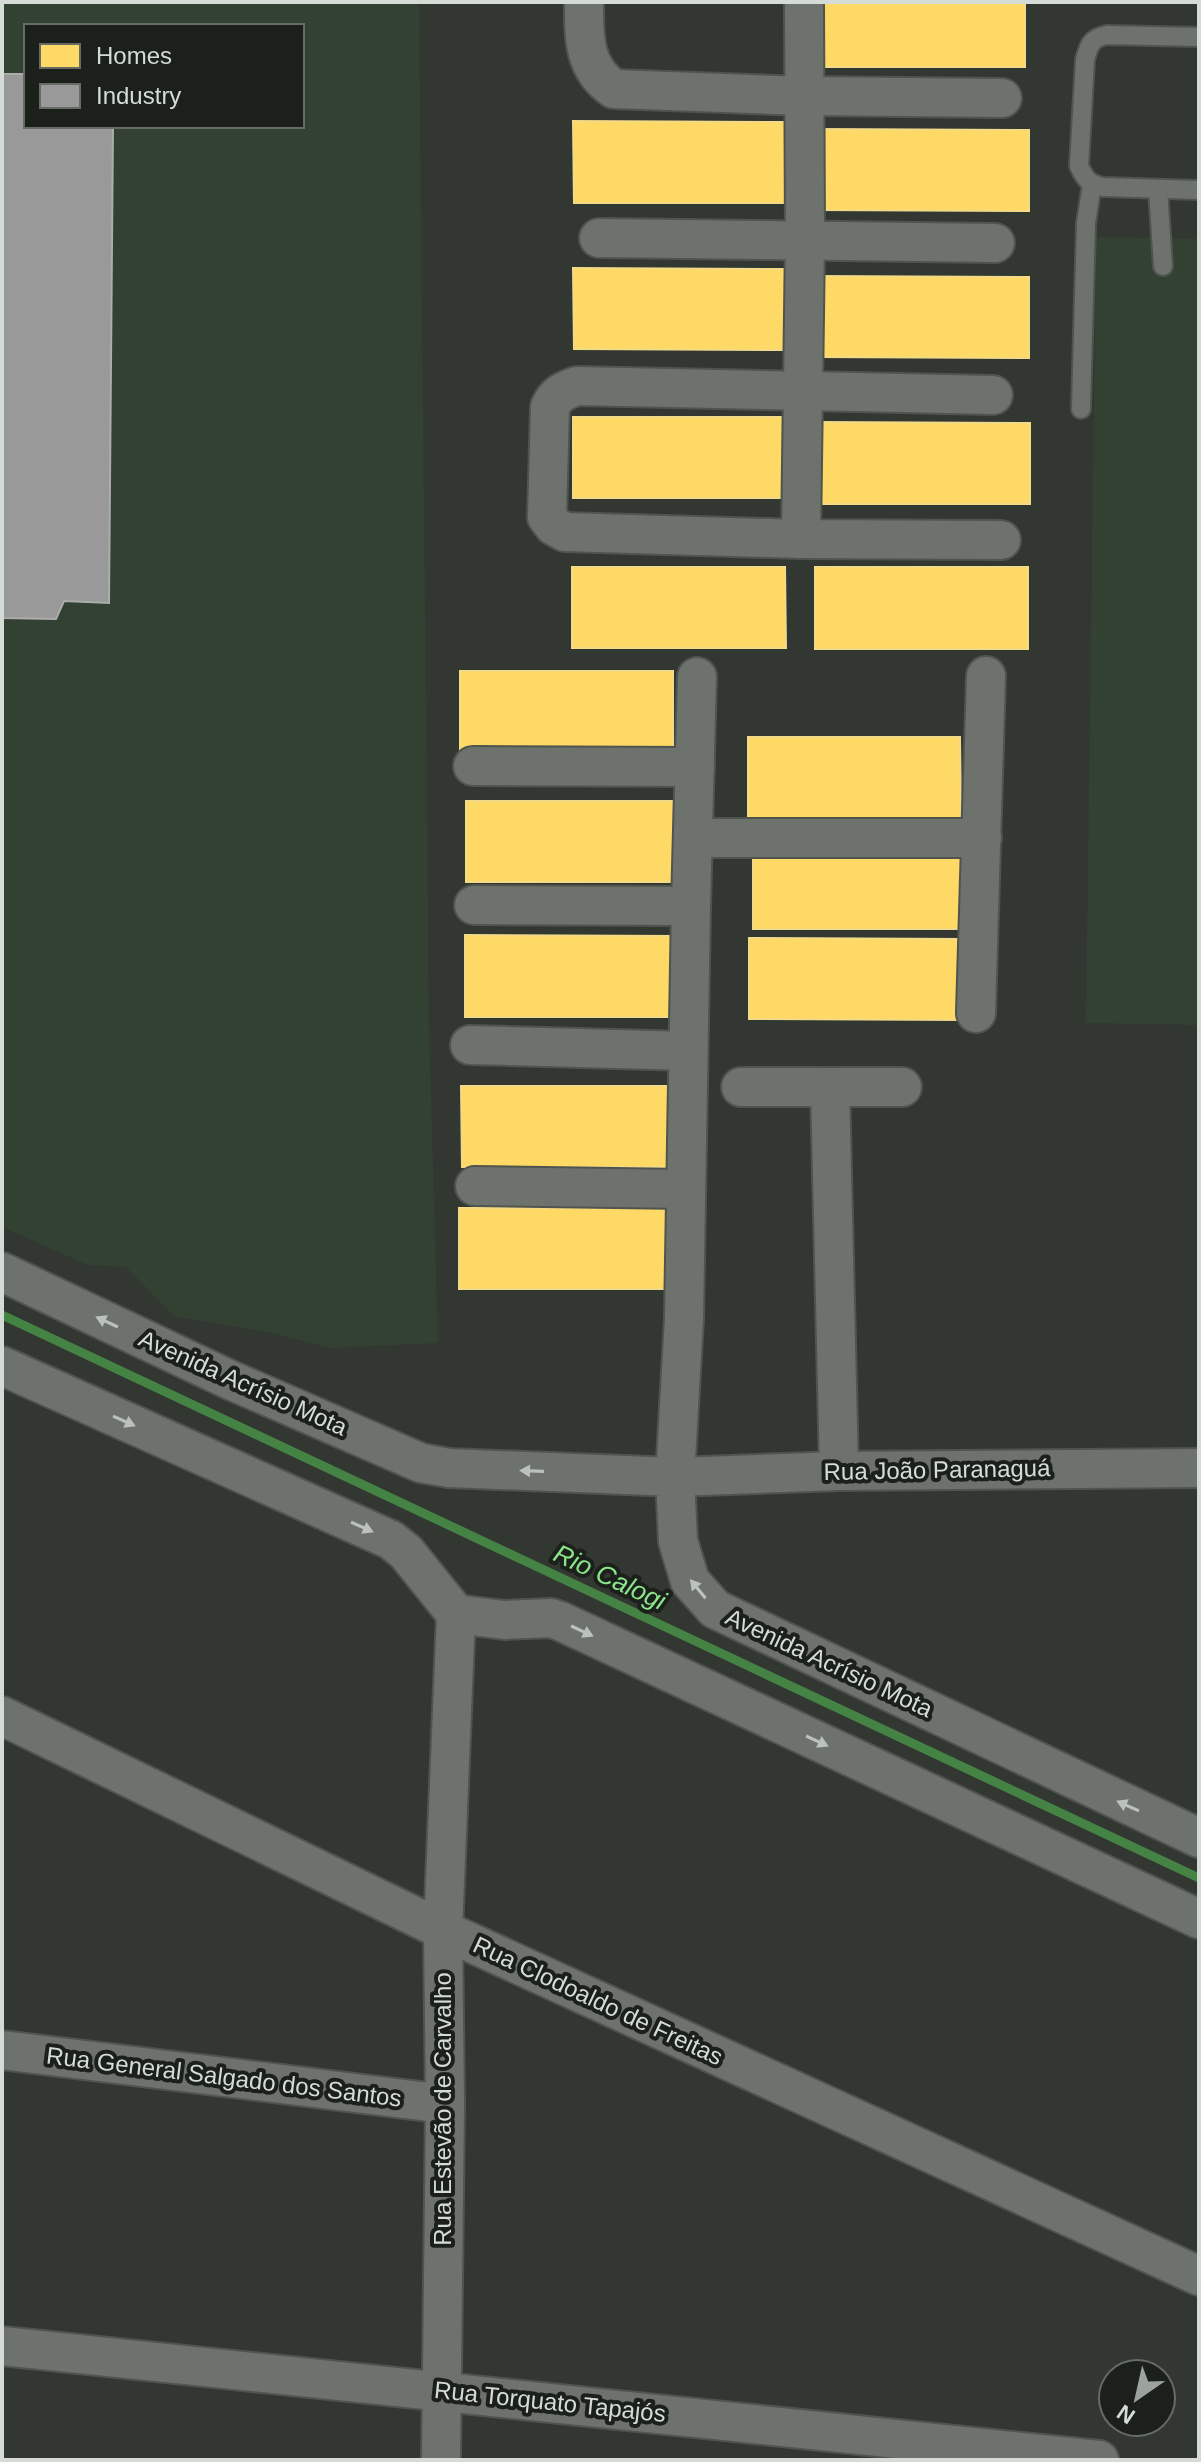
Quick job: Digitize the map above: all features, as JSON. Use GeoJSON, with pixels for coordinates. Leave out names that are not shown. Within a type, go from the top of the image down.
{"type":"FeatureCollection","features":[{"type":"Feature","properties":{"kind":"street"},"geometry":{"type":"LineString","coordinates":[[584,2],[587,49],[592,67],[600,80],[614,89],[806,96],[1002,98]]}},
{"type":"Feature","properties":{"kind":"street"},"geometry":{"type":"LineString","coordinates":[[801,539],[806,96],[804,2]]}},
{"type":"Feature","properties":{"kind":"street"},"geometry":{"type":"LineString","coordinates":[[599,238],[995,243]]}},
{"type":"Feature","properties":{"kind":"street"},"geometry":{"type":"LineString","coordinates":[[993,395],[577,386],[561,391],[550,407],[547,517],[554,526],[565,532],[801,539],[1001,540]]}},
{"type":"Feature","properties":{"kind":"street"},"geometry":{"type":"LineString","coordinates":[[976,1013],[986,676]]}},
{"type":"Feature","properties":{"kind":"street"},"geometry":{"type":"LineString","coordinates":[[675,1477],[684,1319],[697,677]]}},
{"type":"Feature","properties":{"kind":"street"},"geometry":{"type":"LineString","coordinates":[[473,766],[695,767]]}},
{"type":"Feature","properties":{"kind":"street"},"geometry":{"type":"LineString","coordinates":[[693,838],[982,838]]}},
{"type":"Feature","properties":{"kind":"street"},"geometry":{"type":"LineString","coordinates":[[474,905],[691,906]]}},
{"type":"Feature","properties":{"kind":"street"},"geometry":{"type":"LineString","coordinates":[[470,1045],[688,1051]]}},
{"type":"Feature","properties":{"kind":"street"},"geometry":{"type":"LineString","coordinates":[[741,1087],[902,1087]]}},
{"type":"Feature","properties":{"kind":"street"},"geometry":{"type":"LineString","coordinates":[[830,1088],[839,1471]]}},
{"type":"Feature","properties":{"kind":"street"},"geometry":{"type":"LineString","coordinates":[[475,1186],[686,1189]]}},
{"type":"Feature","properties":{"kind":"street","name":"Avenida Acrísio Mota"},"geometry":{"type":"LineString","coordinates":[[2,1272],[228,1379],[421,1463],[449,1468],[675,1477],[678,1541],[690,1581],[715,1609],[1199,1838]]}},
{"type":"Feature","properties":{"kind":"street"},"geometry":{"type":"LineString","coordinates":[[2,1366],[391,1540],[406,1552],[456,1614],[504,1620],[551,1618],[560,1621],[1199,1919]]}},
{"type":"Feature","properties":{"kind":"street","name":"Rua João Paranaguá"},"geometry":{"type":"LineString","coordinates":[[675,1477],[839,1471],[1199,1468]]}},
{"type":"Feature","properties":{"kind":"street","name":"Rua Estevão de Carvalho"},"geometry":{"type":"LineString","coordinates":[[441,2460],[445,2104],[443,1930],[456,1614]]}},
{"type":"Feature","properties":{"kind":"street","name":"Rua Clodoaldo de Freitas"},"geometry":{"type":"LineString","coordinates":[[2,1716],[443,1930],[1199,2276]]}},
{"type":"Feature","properties":{"kind":"street","name":"Rua General Salgado dos Santos"},"geometry":{"type":"LineString","coordinates":[[2,2050],[445,2104]]}},
{"type":"Feature","properties":{"kind":"street","name":"Rua Torquato Tapajós"},"geometry":{"type":"LineString","coordinates":[[2,2346],[1099,2460]]}},
{"type":"Feature","properties":{"kind":"lane"},"geometry":{"type":"LineString","coordinates":[[1199,37],[1107,35],[1090,43],[1085,60],[1079,166],[1086,179],[1103,187],[1199,190]]}},
{"type":"Feature","properties":{"kind":"lane"},"geometry":{"type":"LineString","coordinates":[[1081,409],[1086,223],[1092,184]]}},
{"type":"Feature","properties":{"kind":"lane"},"geometry":{"type":"LineString","coordinates":[[1158,189],[1163,266]]}},
{"type":"Feature","properties":{"kind":"shaded area"},"geometry":{"type":"Polygon","coordinates":[[[2,2],[419,2],[429,1026],[438,1343],[330,1348],[271,1333],[174,1316],[126,1267],[88,1265],[2,1227],[2,2]]]}},
{"type":"Feature","properties":{"kind":"shaded area"},"geometry":{"type":"Polygon","coordinates":[[[1096,237],[1199,239],[1199,1025],[1086,1023],[1096,237]]]}},
{"type":"Feature","properties":{"kind":"building: Homes"},"geometry":{"type":"Polygon","coordinates":[[[812,2],[1025,2],[1025,67],[812,67],[812,2]]]}},
{"type":"Feature","properties":{"kind":"building: Homes"},"geometry":{"type":"Polygon","coordinates":[[[573,121],[786,122],[787,203],[574,203],[573,121]]]}},
{"type":"Feature","properties":{"kind":"building: Homes"},"geometry":{"type":"Polygon","coordinates":[[[816,129],[1029,130],[1029,211],[816,210],[816,129]]]}},
{"type":"Feature","properties":{"kind":"building: Homes"},"geometry":{"type":"Polygon","coordinates":[[[573,268],[786,269],[786,350],[574,349],[573,268]]]}},
{"type":"Feature","properties":{"kind":"building: Homes"},"geometry":{"type":"Polygon","coordinates":[[[816,276],[1029,277],[1029,358],[816,357],[816,276]]]}},
{"type":"Feature","properties":{"kind":"building: Homes"},"geometry":{"type":"Polygon","coordinates":[[[573,417],[786,417],[787,498],[573,498],[573,417]]]}},
{"type":"Feature","properties":{"kind":"building: Homes"},"geometry":{"type":"Polygon","coordinates":[[[817,422],[1030,423],[1030,504],[817,504],[817,422]]]}},
{"type":"Feature","properties":{"kind":"building: Homes"},"geometry":{"type":"Polygon","coordinates":[[[572,567],[785,567],[786,648],[572,648],[572,567]]]}},
{"type":"Feature","properties":{"kind":"building: Homes"},"geometry":{"type":"Polygon","coordinates":[[[815,567],[1028,567],[1028,649],[815,649],[815,567]]]}},
{"type":"Feature","properties":{"kind":"building: Homes"},"geometry":{"type":"Polygon","coordinates":[[[460,671],[673,671],[673,752],[460,752],[460,671]]]}},
{"type":"Feature","properties":{"kind":"building: Homes"},"geometry":{"type":"Polygon","coordinates":[[[748,737],[960,737],[961,818],[748,818],[748,737]]]}},
{"type":"Feature","properties":{"kind":"building: Homes"},"geometry":{"type":"Polygon","coordinates":[[[466,801],[679,801],[679,882],[466,882],[466,801]]]}},
{"type":"Feature","properties":{"kind":"building: Homes"},"geometry":{"type":"Polygon","coordinates":[[[753,848],[965,848],[966,929],[753,929],[753,848]]]}},
{"type":"Feature","properties":{"kind":"building: Homes"},"geometry":{"type":"Polygon","coordinates":[[[465,935],[678,936],[678,1017],[465,1017],[465,935]]]}},
{"type":"Feature","properties":{"kind":"building: Homes"},"geometry":{"type":"Polygon","coordinates":[[[749,938],[961,939],[962,1020],[749,1019],[749,938]]]}},
{"type":"Feature","properties":{"kind":"building: Homes"},"geometry":{"type":"Polygon","coordinates":[[[461,1086],[674,1086],[674,1167],[462,1167],[461,1086]]]}},
{"type":"Feature","properties":{"kind":"building: Homes"},"geometry":{"type":"Polygon","coordinates":[[[459,1208],[672,1208],[672,1289],[459,1289],[459,1208]]]}},
{"type":"Feature","properties":{"kind":"building: Industry"},"geometry":{"type":"Polygon","coordinates":[[[2,74],[24,74],[24,128],[113,128],[109,603],[64,601],[56,619],[2,618],[2,74]]]}},
{"type":"Feature","properties":{"kind":"waterway","name":"Rio Calogi"},"geometry":{"type":"LineString","coordinates":[[2,1315],[1199,1878]]}}]}
